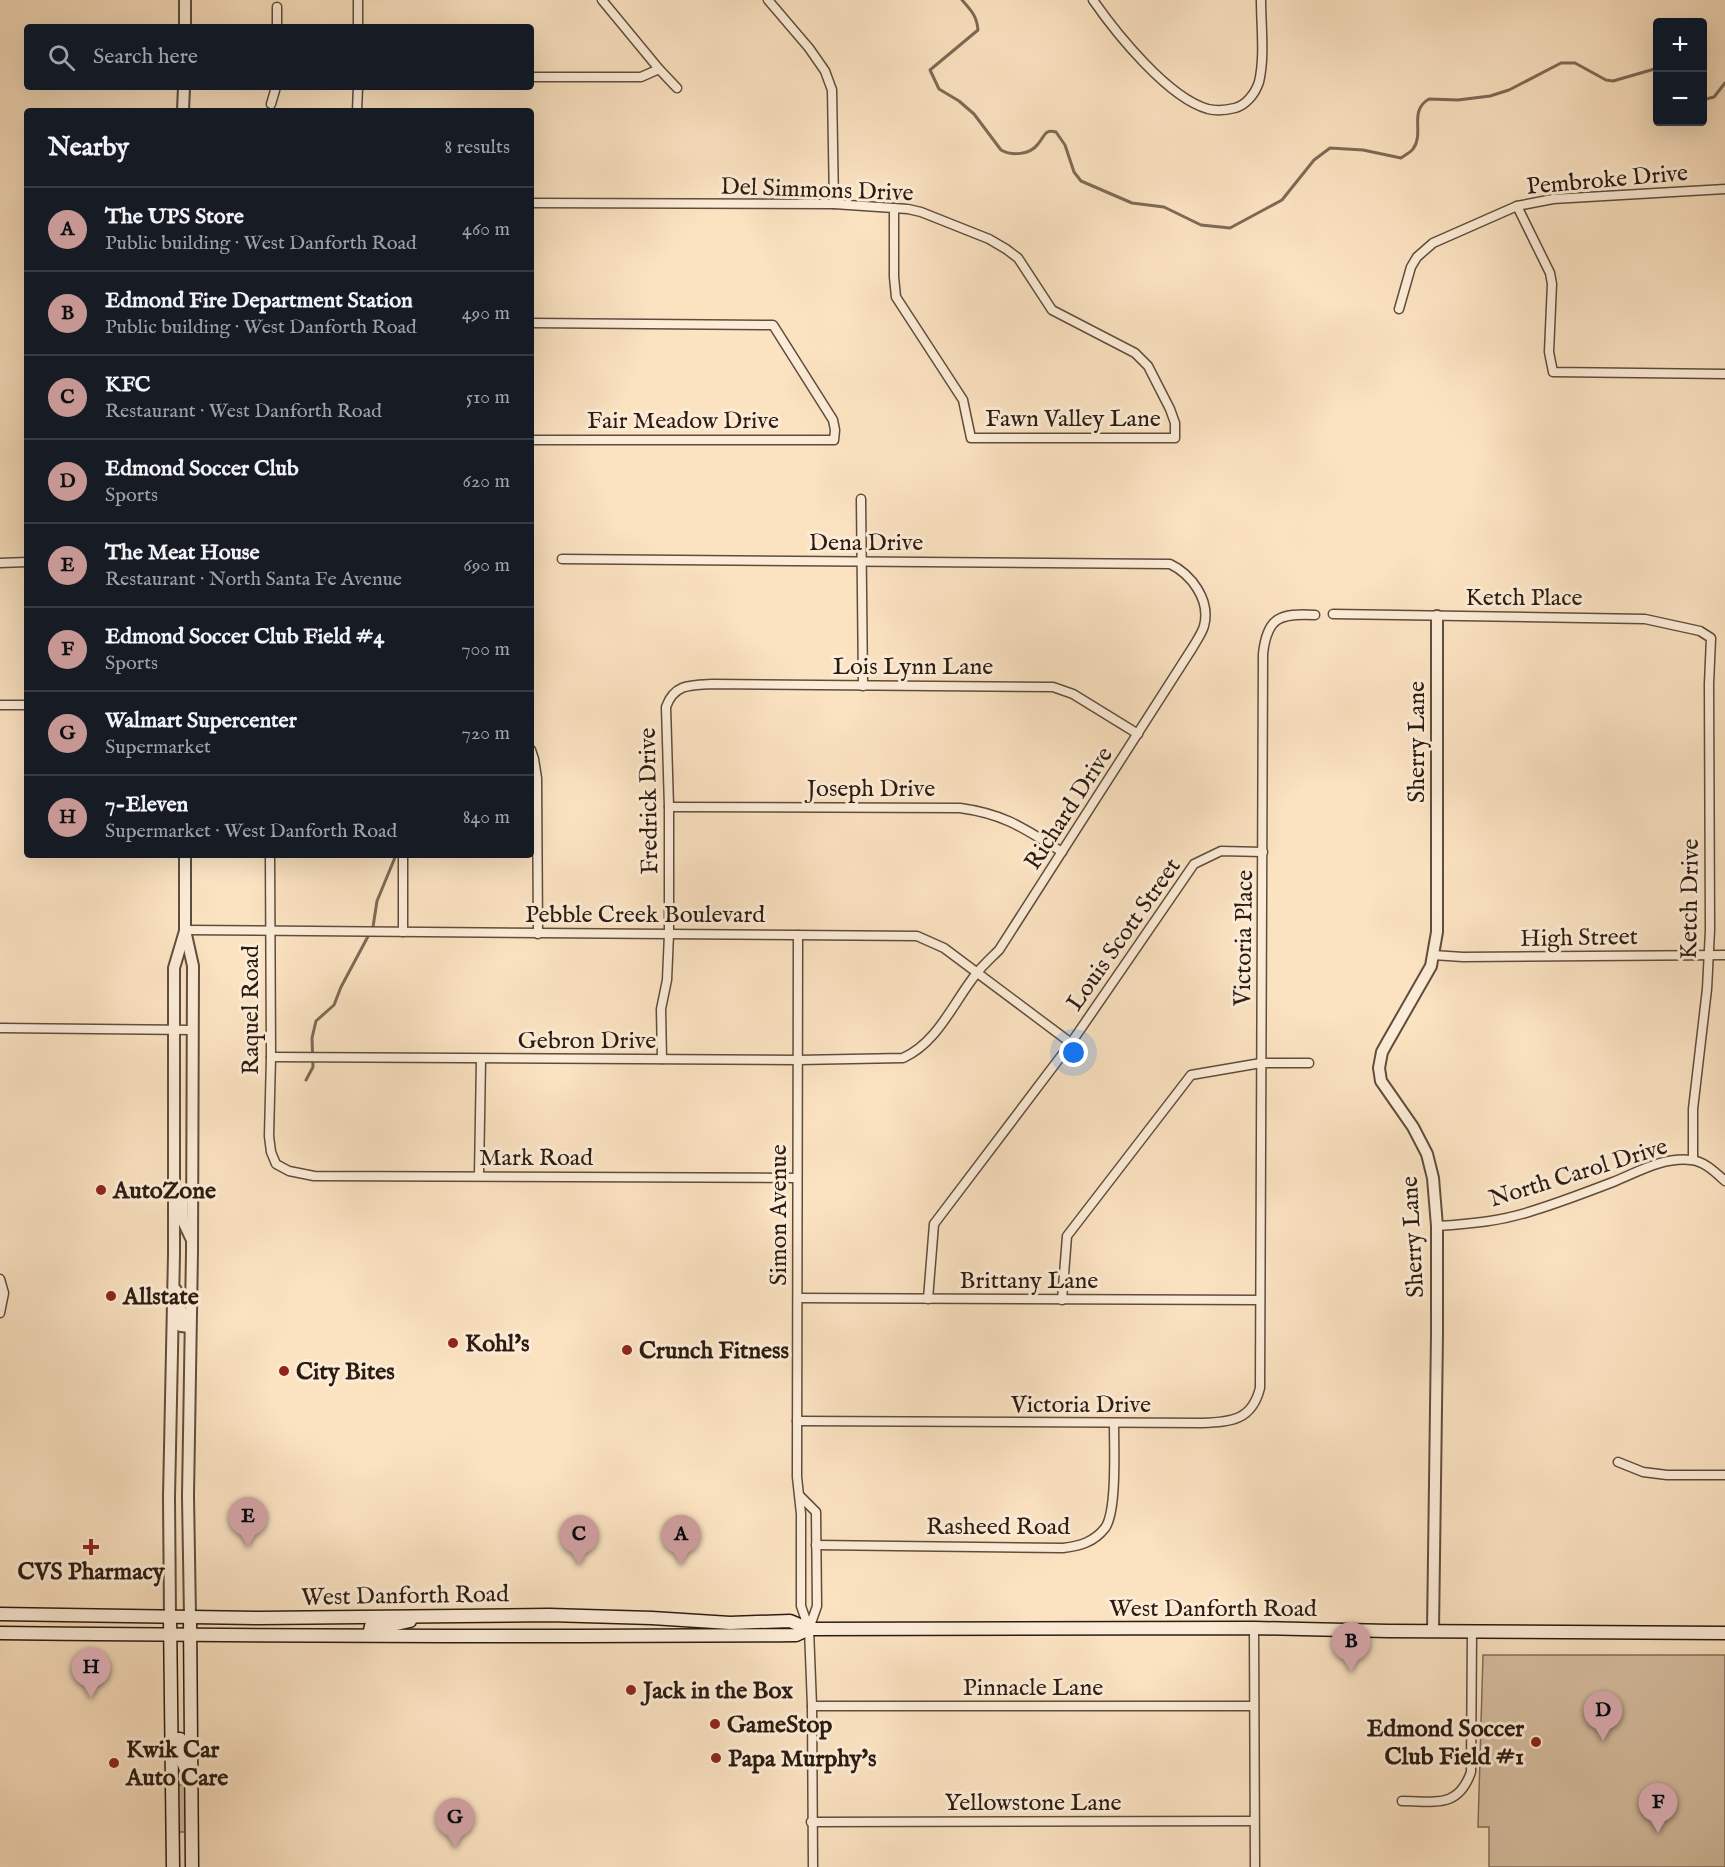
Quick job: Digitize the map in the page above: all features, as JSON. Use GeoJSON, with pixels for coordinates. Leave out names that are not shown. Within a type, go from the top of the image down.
{"type":"FeatureCollection","features":[{"type":"Feature","properties":{"kind":"main road","name":"West Danforth Road"},"geometry":{"type":"LineString","coordinates":[[0,1614],[171,1617],[549,1615],[730,1623],[790,1621],[809,1629],[1254,1628],[1725,1634]]}},
{"type":"Feature","properties":{"kind":"main road"},"geometry":{"type":"LineString","coordinates":[[369,1635],[371,1626],[392,1625],[432,1615]]}},
{"type":"Feature","properties":{"kind":"main road"},"geometry":{"type":"LineString","coordinates":[[171,1617],[172,1867]]}},
{"type":"Feature","properties":{"kind":"main road"},"geometry":{"type":"LineString","coordinates":[[190,1617],[192,1867]]}},
{"type":"Feature","properties":{"kind":"main road","name":"West Danforth Road"},"geometry":{"type":"LineString","coordinates":[[0,1633],[171,1636],[796,1635],[809,1629]]}},
{"type":"Feature","properties":{"kind":"main road"},"geometry":{"type":"LineString","coordinates":[[171,1740],[180,1739],[181,1757],[191,1784]]}},
{"type":"Feature","properties":{"kind":"street"},"geometry":{"type":"LineString","coordinates":[[185,0],[185,24]]}},
{"type":"Feature","properties":{"kind":"street"},"geometry":{"type":"LineString","coordinates":[[358,0],[358,24]]}},
{"type":"Feature","properties":{"kind":"street"},"geometry":{"type":"LineString","coordinates":[[602,0],[658,69],[677,88]]}},
{"type":"Feature","properties":{"kind":"street"},"geometry":{"type":"LineString","coordinates":[[768,0],[809,48],[825,71],[832,90],[834,204]]}},
{"type":"Feature","properties":{"kind":"street"},"geometry":{"type":"LineString","coordinates":[[1093,0],[1108,22],[1144,64],[1181,95],[1208,110],[1228,110],[1242,106],[1251,98],[1258,84],[1261,66],[1261,0]]}},
{"type":"Feature","properties":{"kind":"street"},"geometry":{"type":"LineString","coordinates":[[277,6],[277,24]]}},
{"type":"Feature","properties":{"kind":"street"},"geometry":{"type":"LineString","coordinates":[[534,77],[641,77],[658,69]]}},
{"type":"Feature","properties":{"kind":"street"},"geometry":{"type":"LineString","coordinates":[[183,108],[184,90]]}},
{"type":"Feature","properties":{"kind":"street"},"geometry":{"type":"LineString","coordinates":[[271,104],[275,90]]}},
{"type":"Feature","properties":{"kind":"street"},"geometry":{"type":"LineString","coordinates":[[357,108],[358,90]]}},
{"type":"Feature","properties":{"kind":"street","name":"Pembroke Drive"},"geometry":{"type":"LineString","coordinates":[[1399,309],[1411,267],[1417,257],[1433,243],[1517,206],[1553,199],[1725,189]]}},
{"type":"Feature","properties":{"kind":"street","name":"Del Simmons Drive"},"geometry":{"type":"LineString","coordinates":[[534,203],[834,204],[921,212],[988,239],[1006,249],[1018,258],[1052,310],[1135,353],[1148,366],[1170,409],[1175,423],[1175,438]]}},
{"type":"Feature","properties":{"kind":"street"},"geometry":{"type":"LineString","coordinates":[[1517,206],[1550,273],[1552,284],[1549,352],[1553,372],[1725,374]]}},
{"type":"Feature","properties":{"kind":"street","name":"Fawn Valley Lane"},"geometry":{"type":"LineString","coordinates":[[894,208],[896,297],[963,400],[971,438],[1175,438]]}},
{"type":"Feature","properties":{"kind":"street","name":"Fair Meadow Drive"},"geometry":{"type":"LineString","coordinates":[[534,323],[772,325],[833,420],[836,430],[834,440],[534,440]]}},
{"type":"Feature","properties":{"kind":"street"},"geometry":{"type":"LineString","coordinates":[[861,499],[863,686]]}},
{"type":"Feature","properties":{"kind":"street","name":"Dena Drive"},"geometry":{"type":"LineString","coordinates":[[562,560],[1170,564]]}},
{"type":"Feature","properties":{"kind":"street"},"geometry":{"type":"LineString","coordinates":[[0,563],[24,562]]}},
{"type":"Feature","properties":{"kind":"street","name":"Richard Drive"},"geometry":{"type":"LineString","coordinates":[[903,1058],[916,1052],[926,1042],[976,974],[999,950],[1194,647],[1204,624],[1204,607],[1198,589],[1181,569],[1170,564]]}},
{"type":"Feature","properties":{"kind":"street","name":"Victoria Place"},"geometry":{"type":"LineString","coordinates":[[1260,1300],[1263,654],[1265,635],[1274,622],[1282,617],[1296,614],[1315,615]]}},
{"type":"Feature","properties":{"kind":"street","name":"Ketch Place"},"geometry":{"type":"LineString","coordinates":[[1333,614],[1645,619],[1700,631],[1711,638]]}},
{"type":"Feature","properties":{"kind":"street","name":"Sherry Lane"},"geometry":{"type":"LineString","coordinates":[[1433,1631],[1437,1226],[1433,1178],[1427,1154],[1413,1127],[1381,1081],[1379,1068],[1382,1052],[1431,966],[1437,932],[1437,616]]}},
{"type":"Feature","properties":{"kind":"street","name":"Ketch Drive"},"geometry":{"type":"LineString","coordinates":[[1693,1160],[1693,1109],[1707,989],[1710,930],[1709,684],[1711,638]]}},
{"type":"Feature","properties":{"kind":"street","name":"Lois Lynn Lane"},"geometry":{"type":"LineString","coordinates":[[677,689],[692,685],[712,684],[1053,687],[1073,694],[1138,734]]}},
{"type":"Feature","properties":{"kind":"street","name":"Fredrick Drive"},"geometry":{"type":"LineString","coordinates":[[662,1059],[661,1009],[667,980],[669,934],[666,707],[669,697],[677,689]]}},
{"type":"Feature","properties":{"kind":"street"},"geometry":{"type":"LineString","coordinates":[[0,705],[24,705]]}},
{"type":"Feature","properties":{"kind":"street"},"geometry":{"type":"LineString","coordinates":[[534,759],[537,778],[538,934]]}},
{"type":"Feature","properties":{"kind":"street","name":"Joseph Drive"},"geometry":{"type":"LineString","coordinates":[[669,807],[960,808],[985,811],[999,816],[1062,852]]}},
{"type":"Feature","properties":{"kind":"street","name":"Louis Scott Street"},"geometry":{"type":"LineString","coordinates":[[928,1299],[934,1224],[1071,1043],[1194,864],[1221,851],[1263,852]]}},
{"type":"Feature","properties":{"kind":"street"},"geometry":{"type":"LineString","coordinates":[[185,858],[185,930],[193,966],[188,1497],[190,1617]]}},
{"type":"Feature","properties":{"kind":"street","name":"Raquel Road"},"geometry":{"type":"LineString","coordinates":[[270,858],[271,1057],[268,1136],[276,1164]]}},
{"type":"Feature","properties":{"kind":"street"},"geometry":{"type":"LineString","coordinates":[[403,933],[404,858]]}},
{"type":"Feature","properties":{"kind":"street"},"geometry":{"type":"LineString","coordinates":[[171,1617],[169,1464],[174,1194],[174,968],[185,930]]}},
{"type":"Feature","properties":{"kind":"street","name":"Pebble Creek Boulevard"},"geometry":{"type":"LineString","coordinates":[[185,930],[917,936],[944,948],[1071,1043]]}},
{"type":"Feature","properties":{"kind":"street","name":"Simon Avenue"},"geometry":{"type":"LineString","coordinates":[[798,935],[797,1477],[800,1496],[801,1606],[809,1629]]}},
{"type":"Feature","properties":{"kind":"street","name":"High Street"},"geometry":{"type":"LineString","coordinates":[[1433,955],[1462,957],[1725,955]]}},
{"type":"Feature","properties":{"kind":"street"},"geometry":{"type":"LineString","coordinates":[[0,1028],[193,1030]]}},
{"type":"Feature","properties":{"kind":"street","name":"Gebron Drive"},"geometry":{"type":"LineString","coordinates":[[271,1057],[798,1060],[903,1058]]}},
{"type":"Feature","properties":{"kind":"street"},"geometry":{"type":"LineString","coordinates":[[479,1176],[481,1059]]}},
{"type":"Feature","properties":{"kind":"street"},"geometry":{"type":"LineString","coordinates":[[1062,1300],[1067,1236],[1191,1075],[1261,1063],[1309,1063]]}},
{"type":"Feature","properties":{"kind":"street","name":"North Carol Drive"},"geometry":{"type":"LineString","coordinates":[[1437,1226],[1501,1220],[1605,1185],[1653,1164],[1676,1160],[1693,1160],[1706,1165],[1725,1181]]}},
{"type":"Feature","properties":{"kind":"street","name":"Mark Road"},"geometry":{"type":"LineString","coordinates":[[276,1164],[289,1171],[314,1176],[797,1178]]}},
{"type":"Feature","properties":{"kind":"street"},"geometry":{"type":"LineString","coordinates":[[174,1194],[183,1194],[182,1220],[192,1241]]}},
{"type":"Feature","properties":{"kind":"street"},"geometry":{"type":"LineString","coordinates":[[173,1275],[181,1310],[181,1326],[190,1327]]}},
{"type":"Feature","properties":{"kind":"street"},"geometry":{"type":"LineString","coordinates":[[0,1279],[4,1293],[0,1313]]}},
{"type":"Feature","properties":{"kind":"street","name":"Brittany Lane"},"geometry":{"type":"LineString","coordinates":[[798,1298],[1260,1300]]}},
{"type":"Feature","properties":{"kind":"street","name":"Victoria Drive"},"geometry":{"type":"LineString","coordinates":[[797,1421],[1114,1424],[1227,1422],[1251,1409],[1260,1388],[1260,1300]]}},
{"type":"Feature","properties":{"kind":"street","name":"Rasheed Road"},"geometry":{"type":"LineString","coordinates":[[816,1545],[1063,1548],[1080,1545],[1095,1538],[1106,1526],[1112,1506],[1114,1424]]}},
{"type":"Feature","properties":{"kind":"street"},"geometry":{"type":"LineString","coordinates":[[1618,1462],[1643,1472],[1667,1475],[1725,1475]]}},
{"type":"Feature","properties":{"kind":"street","name":"Simon Avenue"},"geometry":{"type":"LineString","coordinates":[[800,1496],[816,1512],[816,1606],[809,1629]]}},
{"type":"Feature","properties":{"kind":"street"},"geometry":{"type":"LineString","coordinates":[[1254,1628],[1255,1867]]}},
{"type":"Feature","properties":{"kind":"street"},"geometry":{"type":"LineString","coordinates":[[809,1629],[813,1867]]}},
{"type":"Feature","properties":{"kind":"street"},"geometry":{"type":"LineString","coordinates":[[1402,1801],[1444,1800],[1458,1794],[1466,1786],[1471,1772],[1472,1631]]}},
{"type":"Feature","properties":{"kind":"street","name":"Pinnacle Lane"},"geometry":{"type":"LineString","coordinates":[[812,1706],[1253,1706]]}},
{"type":"Feature","properties":{"kind":"street","name":"Yellowstone Lane"},"geometry":{"type":"LineString","coordinates":[[811,1822],[1254,1821]]}},
{"type":"Feature","properties":{"kind":"shaded area"},"geometry":{"type":"Polygon","coordinates":[[[1483,1655],[1725,1655],[1725,1867],[1489,1867],[1489,1827],[1478,1827],[1483,1655]]]}},
{"type":"Feature","properties":{"kind":"shaded area"},"geometry":{"type":"Polygon","coordinates":[[[177,1785],[185,1785],[186,1832],[177,1832],[177,1785]]]}},
{"type":"Feature","properties":{"kind":"waterway"},"geometry":{"type":"LineString","coordinates":[[962,0],[975,17],[978,30],[930,70],[939,89],[959,101],[974,114],[1001,150],[1015,154],[1026,152],[1035,148],[1047,132],[1056,132],[1065,145],[1074,172],[1081,181],[1132,203],[1164,207],[1201,225],[1230,228],[1282,200],[1314,160],[1330,148],[1363,150],[1401,158],[1412,150],[1416,143],[1419,110],[1429,99],[1458,100],[1490,96],[1509,90],[1561,63],[1575,63],[1606,80],[1613,81],[1653,69]]}},
{"type":"Feature","properties":{"kind":"waterway"},"geometry":{"type":"LineString","coordinates":[[1707,99],[1714,97],[1725,83]]}},
{"type":"Feature","properties":{"kind":"waterway"},"geometry":{"type":"LineString","coordinates":[[306,1080],[313,1067],[312,1038],[316,1021],[334,1005],[373,927],[377,901],[395,858]]}},
{"type":"Feature","properties":{"kind":"place","name":"AutoZone"},"geometry":{"type":"Point","coordinates":[101,1190]}},
{"type":"Feature","properties":{"kind":"place","name":"Allstate"},"geometry":{"type":"Point","coordinates":[111,1296]}},
{"type":"Feature","properties":{"kind":"place","name":"Kohl's"},"geometry":{"type":"Point","coordinates":[453,1343]}},
{"type":"Feature","properties":{"kind":"place","name":"Crunch Fitness"},"geometry":{"type":"Point","coordinates":[627,1350]}},
{"type":"Feature","properties":{"kind":"place","name":"City Bites"},"geometry":{"type":"Point","coordinates":[284,1371]}},
{"type":"Feature","properties":{"kind":"place","name":"CVS Pharmacy"},"geometry":{"type":"Point","coordinates":[91,1547]}},
{"type":"Feature","properties":{"kind":"place","name":"The Meat House"},"geometry":{"type":"Point","coordinates":[248,1547]}},
{"type":"Feature","properties":{"kind":"place","name":"KFC"},"geometry":{"type":"Point","coordinates":[579,1565]}},
{"type":"Feature","properties":{"kind":"place","name":"The UPS Store"},"geometry":{"type":"Point","coordinates":[681,1565]}},
{"type":"Feature","properties":{"kind":"place","name":"Edmond Fire Department Station"},"geometry":{"type":"Point","coordinates":[1351,1672]}},
{"type":"Feature","properties":{"kind":"place","name":"Jack in the Box"},"geometry":{"type":"Point","coordinates":[631,1690]}},
{"type":"Feature","properties":{"kind":"place","name":"7-Eleven"},"geometry":{"type":"Point","coordinates":[91,1698]}},
{"type":"Feature","properties":{"kind":"place","name":"GameStop"},"geometry":{"type":"Point","coordinates":[715,1724]}},
{"type":"Feature","properties":{"kind":"place","name":"Edmond Soccer Club"},"geometry":{"type":"Point","coordinates":[1603,1741]}},
{"type":"Feature","properties":{"kind":"place","name":"Edmond Soccer Club Field #1"},"geometry":{"type":"Point","coordinates":[1536,1742]}},
{"type":"Feature","properties":{"kind":"place","name":"Papa Murphy's"},"geometry":{"type":"Point","coordinates":[716,1758]}},
{"type":"Feature","properties":{"kind":"place","name":"Kwik Car Auto Care"},"geometry":{"type":"Point","coordinates":[114,1763]}},
{"type":"Feature","properties":{"kind":"place","name":"Edmond Soccer Club Field #4"},"geometry":{"type":"Point","coordinates":[1658,1833]}},
{"type":"Feature","properties":{"kind":"place","name":"Walmart Supercenter"},"geometry":{"type":"Point","coordinates":[455,1848]}}]}
